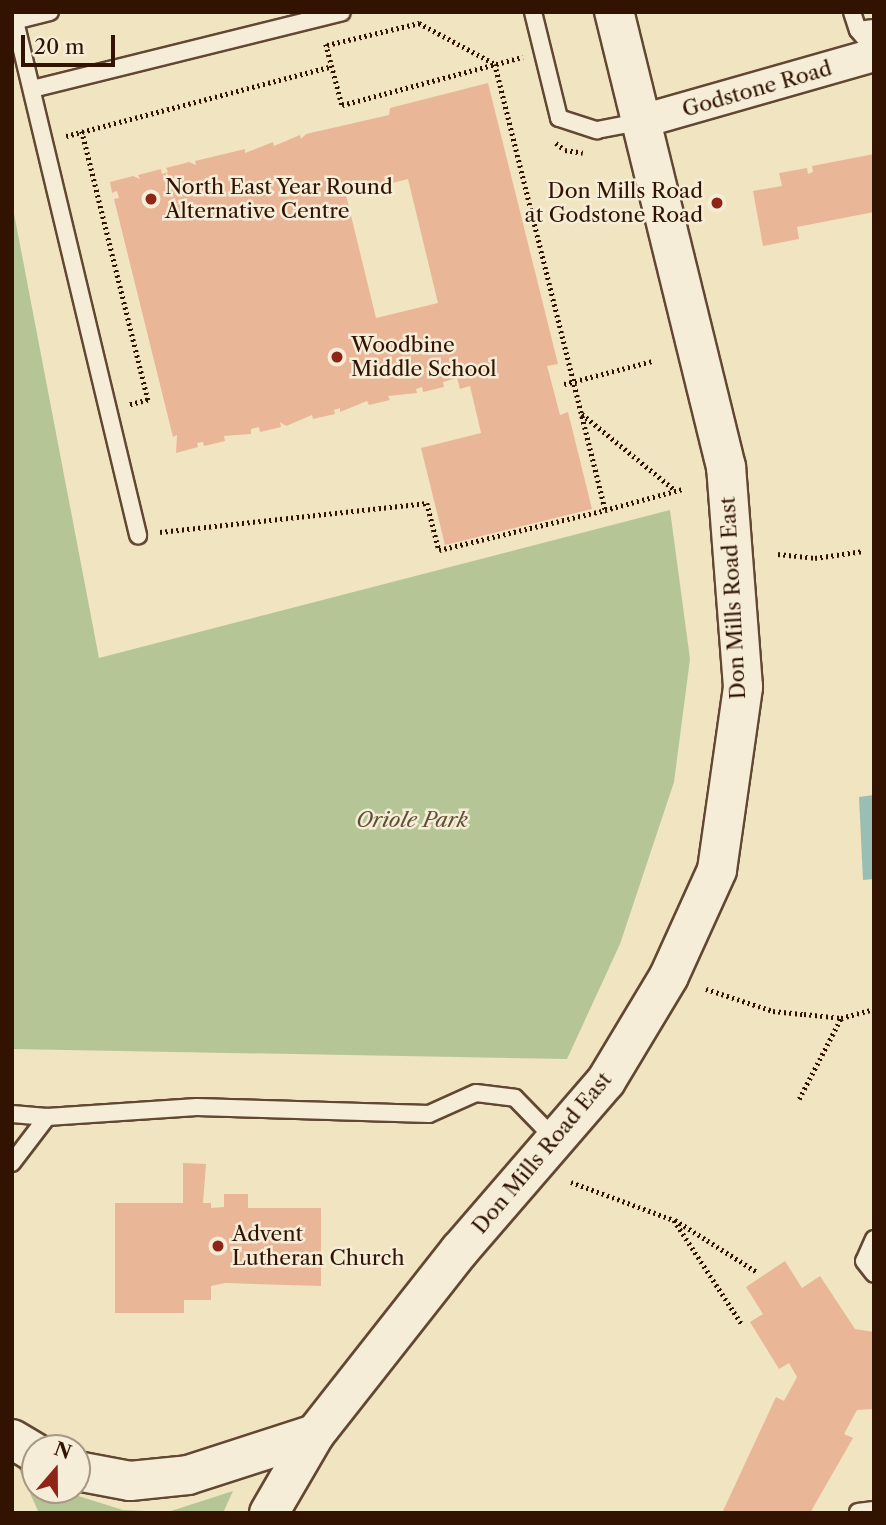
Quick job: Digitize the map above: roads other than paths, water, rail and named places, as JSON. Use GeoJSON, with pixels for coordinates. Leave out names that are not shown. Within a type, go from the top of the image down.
{"type":"FeatureCollection","features":[{"type":"Feature","properties":{"kind":"main road","name":"Don Mills Road East"},"geometry":{"type":"LineString","coordinates":[[269,1513],[315,1434],[554,1138],[606,1081],[668,976],[717,870],[743,687],[726,467],[614,12]]}},
{"type":"Feature","properties":{"kind":"main road"},"geometry":{"type":"LineString","coordinates":[[91,1474],[130,1481],[188,1475],[315,1434]]}},
{"type":"Feature","properties":{"kind":"street","name":"Godstone Road"},"geometry":{"type":"LineString","coordinates":[[639,122],[868,38]]}},
{"type":"Feature","properties":{"kind":"lane"},"geometry":{"type":"LineString","coordinates":[[50,12],[14,21],[111,410],[138,535]]}},
{"type":"Feature","properties":{"kind":"lane"},"geometry":{"type":"LineString","coordinates":[[32,89],[342,12]]}},
{"type":"Feature","properties":{"kind":"lane"},"geometry":{"type":"LineString","coordinates":[[533,12],[559,118],[597,130],[639,122]]}},
{"type":"Feature","properties":{"kind":"lane"},"geometry":{"type":"LineString","coordinates":[[852,12],[874,49]]}},
{"type":"Feature","properties":{"kind":"lane"},"geometry":{"type":"LineString","coordinates":[[12,1114],[47,1117],[197,1107],[429,1115],[476,1093],[515,1098],[554,1138]]}},
{"type":"Feature","properties":{"kind":"lane"},"geometry":{"type":"LineString","coordinates":[[12,1163],[47,1117]]}},
{"type":"Feature","properties":{"kind":"lane"},"geometry":{"type":"LineString","coordinates":[[874,1239],[864,1261],[874,1274]]}},
{"type":"Feature","properties":{"kind":"lane"},"geometry":{"type":"LineString","coordinates":[[858,1512],[874,1510]]}},
{"type":"Feature","properties":{"kind":"water"},"geometry":{"type":"Polygon","coordinates":[[[874,795],[874,879],[863,880],[859,797],[874,795]]]}},
{"type":"Feature","properties":{"kind":"place","name":"North East Year Round Alternative Centre"},"geometry":{"type":"Point","coordinates":[151,199]}},
{"type":"Feature","properties":{"kind":"place","name":"Don Mills Road at Godstone Road"},"geometry":{"type":"Point","coordinates":[717,203]}},
{"type":"Feature","properties":{"kind":"place","name":"Woodbine Middle School"},"geometry":{"type":"Point","coordinates":[337,357]}},
{"type":"Feature","properties":{"kind":"place","name":"Advent Lutheran Church"},"geometry":{"type":"Point","coordinates":[218,1246]}},
{"type":"Feature","properties":{"kind":"park label","name":"Oriole Park"},"geometry":{"type":"Point","coordinates":[412,820]}}]}
